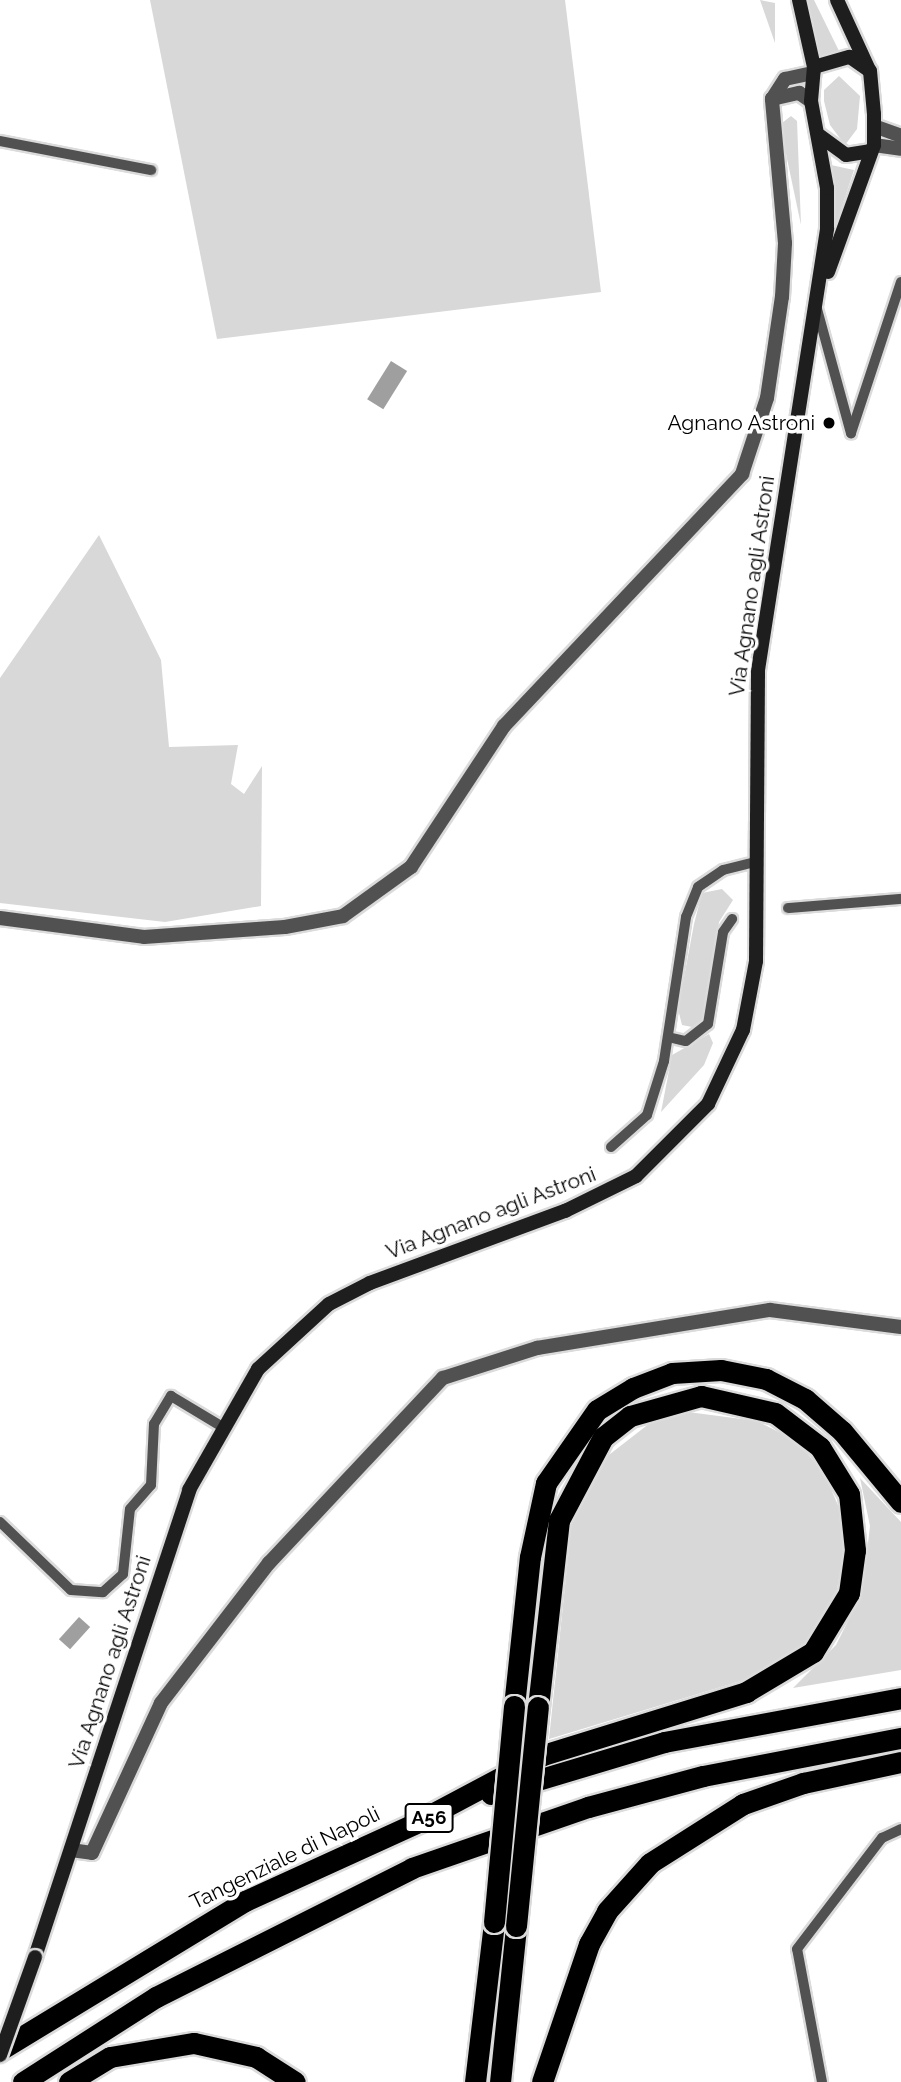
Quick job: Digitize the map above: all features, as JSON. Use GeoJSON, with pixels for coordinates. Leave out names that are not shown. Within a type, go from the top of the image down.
{"type":"FeatureCollection","features":[{"type":"Feature","properties":{"kind":"highway"},"geometry":{"type":"LineString","coordinates":[[475,2082],[535,1525],[546,1483],[597,1410],[633,1388],[672,1373],[721,1370],[766,1379],[805,1399],[842,1431],[901,1503]]}},
{"type":"Feature","properties":{"kind":"highway"},"geometry":{"type":"LineString","coordinates":[[413,1824],[543,1755],[746,1692],[813,1652],[849,1593],[855,1526],[836,1469],[800,1427],[743,1401],[701,1396],[630,1416],[603,1437],[559,1520],[538,1707],[516,1926],[500,2082]]}},
{"type":"Feature","properties":{"kind":"highway","name":"Tangenziale di Napoli"},"geometry":{"type":"LineString","coordinates":[[0,2052],[222,1913],[413,1824],[664,1742],[901,1698]]}},
{"type":"Feature","properties":{"kind":"highway","name":"A56"},"geometry":{"type":"LineString","coordinates":[[23,2082],[167,1991],[412,1868],[614,1800],[901,1738]]}},
{"type":"Feature","properties":{"kind":"highway"},"geometry":{"type":"LineString","coordinates":[[542,2082],[589,1944],[607,1911],[650,1863],[743,1804],[803,1783],[901,1762]]}},
{"type":"Feature","properties":{"kind":"highway"},"geometry":{"type":"LineString","coordinates":[[69,2082],[110,2057],[194,2043],[256,2057],[295,2082]]}},
{"type":"Feature","properties":{"kind":"street"},"geometry":{"type":"LineString","coordinates":[[799,0],[814,70],[811,101],[820,136],[827,188],[821,290]]}},
{"type":"Feature","properties":{"kind":"street"},"geometry":{"type":"LineString","coordinates":[[821,290],[872,148],[874,126],[870,71],[837,0]]}},
{"type":"Feature","properties":{"kind":"street"},"geometry":{"type":"LineString","coordinates":[[772,99],[785,79],[850,57],[870,71]]}},
{"type":"Feature","properties":{"kind":"street"},"geometry":{"type":"LineString","coordinates":[[772,99],[799,93],[811,101]]}},
{"type":"Feature","properties":{"kind":"street","name":"Via Agnano agli Astroni"},"geometry":{"type":"LineString","coordinates":[[0,918],[144,937],[285,927],[343,916],[411,867],[504,726],[741,474],[767,398],[782,297],[785,243],[772,99]]}},
{"type":"Feature","properties":{"kind":"street"},"geometry":{"type":"LineString","coordinates":[[874,126],[901,136]]}},
{"type":"Feature","properties":{"kind":"street"},"geometry":{"type":"LineString","coordinates":[[820,136],[846,155],[872,148],[901,149]]}},
{"type":"Feature","properties":{"kind":"street","name":"Via Agnano agli Astroni"},"geometry":{"type":"LineString","coordinates":[[0,2052],[71,1850],[189,1490],[221,1426],[258,1369],[329,1304],[604,1194],[667,1149],[708,1104],[743,1030],[756,961],[754,862],[758,670],[821,290]]}},
{"type":"Feature","properties":{"kind":"street"},"geometry":{"type":"LineString","coordinates":[[71,1850],[92,1853],[161,1703],[269,1563],[443,1378],[537,1348],[770,1310],[901,1327]]}},
{"type":"Feature","properties":{"kind":"lane"},"geometry":{"type":"LineString","coordinates":[[0,141],[151,170]]}},
{"type":"Feature","properties":{"kind":"lane"},"geometry":{"type":"LineString","coordinates":[[817,309],[851,433],[901,282]]}},
{"type":"Feature","properties":{"kind":"lane"},"geometry":{"type":"LineString","coordinates":[[611,1147],[646,1115],[668,1037],[686,917],[698,887],[723,870],[754,862]]}},
{"type":"Feature","properties":{"kind":"lane"},"geometry":{"type":"LineString","coordinates":[[788,908],[901,899]]}},
{"type":"Feature","properties":{"kind":"lane"},"geometry":{"type":"LineString","coordinates":[[668,1037],[687,1041],[708,1024],[723,932],[732,919]]}},
{"type":"Feature","properties":{"kind":"lane"},"geometry":{"type":"LineString","coordinates":[[0,1522],[71,1590],[103,1592],[123,1574],[130,1509],[151,1485],[154,1424],[170,1396],[221,1426]]}},
{"type":"Feature","properties":{"kind":"lane"},"geometry":{"type":"LineString","coordinates":[[822,2082],[797,1949],[876,1845],[901,1829]]}},
{"type":"Feature","properties":{"kind":"shaded area"},"geometry":{"type":"Polygon","coordinates":[[[150,0],[565,0],[601,292],[217,339],[150,0]]]}},
{"type":"Feature","properties":{"kind":"shaded area"},"geometry":{"type":"Polygon","coordinates":[[[760,0],[775,3],[775,43],[760,0]]]}},
{"type":"Feature","properties":{"kind":"shaded area"},"geometry":{"type":"Polygon","coordinates":[[[804,0],[814,0],[840,53],[818,57],[804,0]]]}},
{"type":"Feature","properties":{"kind":"shaded area"},"geometry":{"type":"Polygon","coordinates":[[[839,76],[860,96],[857,129],[845,145],[830,125],[824,101],[824,90],[839,76]]]}},
{"type":"Feature","properties":{"kind":"shaded area"},"geometry":{"type":"Polygon","coordinates":[[[791,116],[797,121],[801,225],[782,135],[782,123],[791,116]]]}},
{"type":"Feature","properties":{"kind":"shaded area"},"geometry":{"type":"Polygon","coordinates":[[[831,165],[854,170],[836,225],[831,165]]]}},
{"type":"Feature","properties":{"kind":"shaded area"},"geometry":{"type":"Polygon","coordinates":[[[391,361],[407,371],[383,409],[367,399],[391,361]]]}},
{"type":"Feature","properties":{"kind":"shaded area"},"geometry":{"type":"Polygon","coordinates":[[[99,535],[161,660],[169,747],[238,745],[231,784],[244,794],[262,766],[261,906],[165,922],[0,903],[0,678],[99,535]]]}},
{"type":"Feature","properties":{"kind":"shaded area"},"geometry":{"type":"Polygon","coordinates":[[[722,889],[733,900],[719,922],[705,1019],[692,1027],[682,1025],[678,1009],[702,893],[722,889]]]}},
{"type":"Feature","properties":{"kind":"shaded area"},"geometry":{"type":"Polygon","coordinates":[[[709,1034],[713,1043],[704,1065],[661,1112],[672,1055],[709,1034]]]}},
{"type":"Feature","properties":{"kind":"shaded area"},"geometry":{"type":"Polygon","coordinates":[[[688,1412],[757,1421],[798,1442],[825,1475],[840,1510],[845,1542],[837,1590],[808,1641],[767,1673],[549,1739],[572,1519],[605,1458],[650,1423],[688,1412]]]}},
{"type":"Feature","properties":{"kind":"shaded area"},"geometry":{"type":"Polygon","coordinates":[[[860,1478],[901,1522],[901,1670],[793,1688],[836,1645],[862,1593],[870,1526],[860,1478]]]}},
{"type":"Feature","properties":{"kind":"shaded area"},"geometry":{"type":"Polygon","coordinates":[[[79,1617],[90,1627],[70,1649],[59,1639],[79,1617]]]}},
{"type":"Feature","properties":{"kind":"place","name":"Agnano Astroni"},"geometry":{"type":"Point","coordinates":[829,423]}}]}
